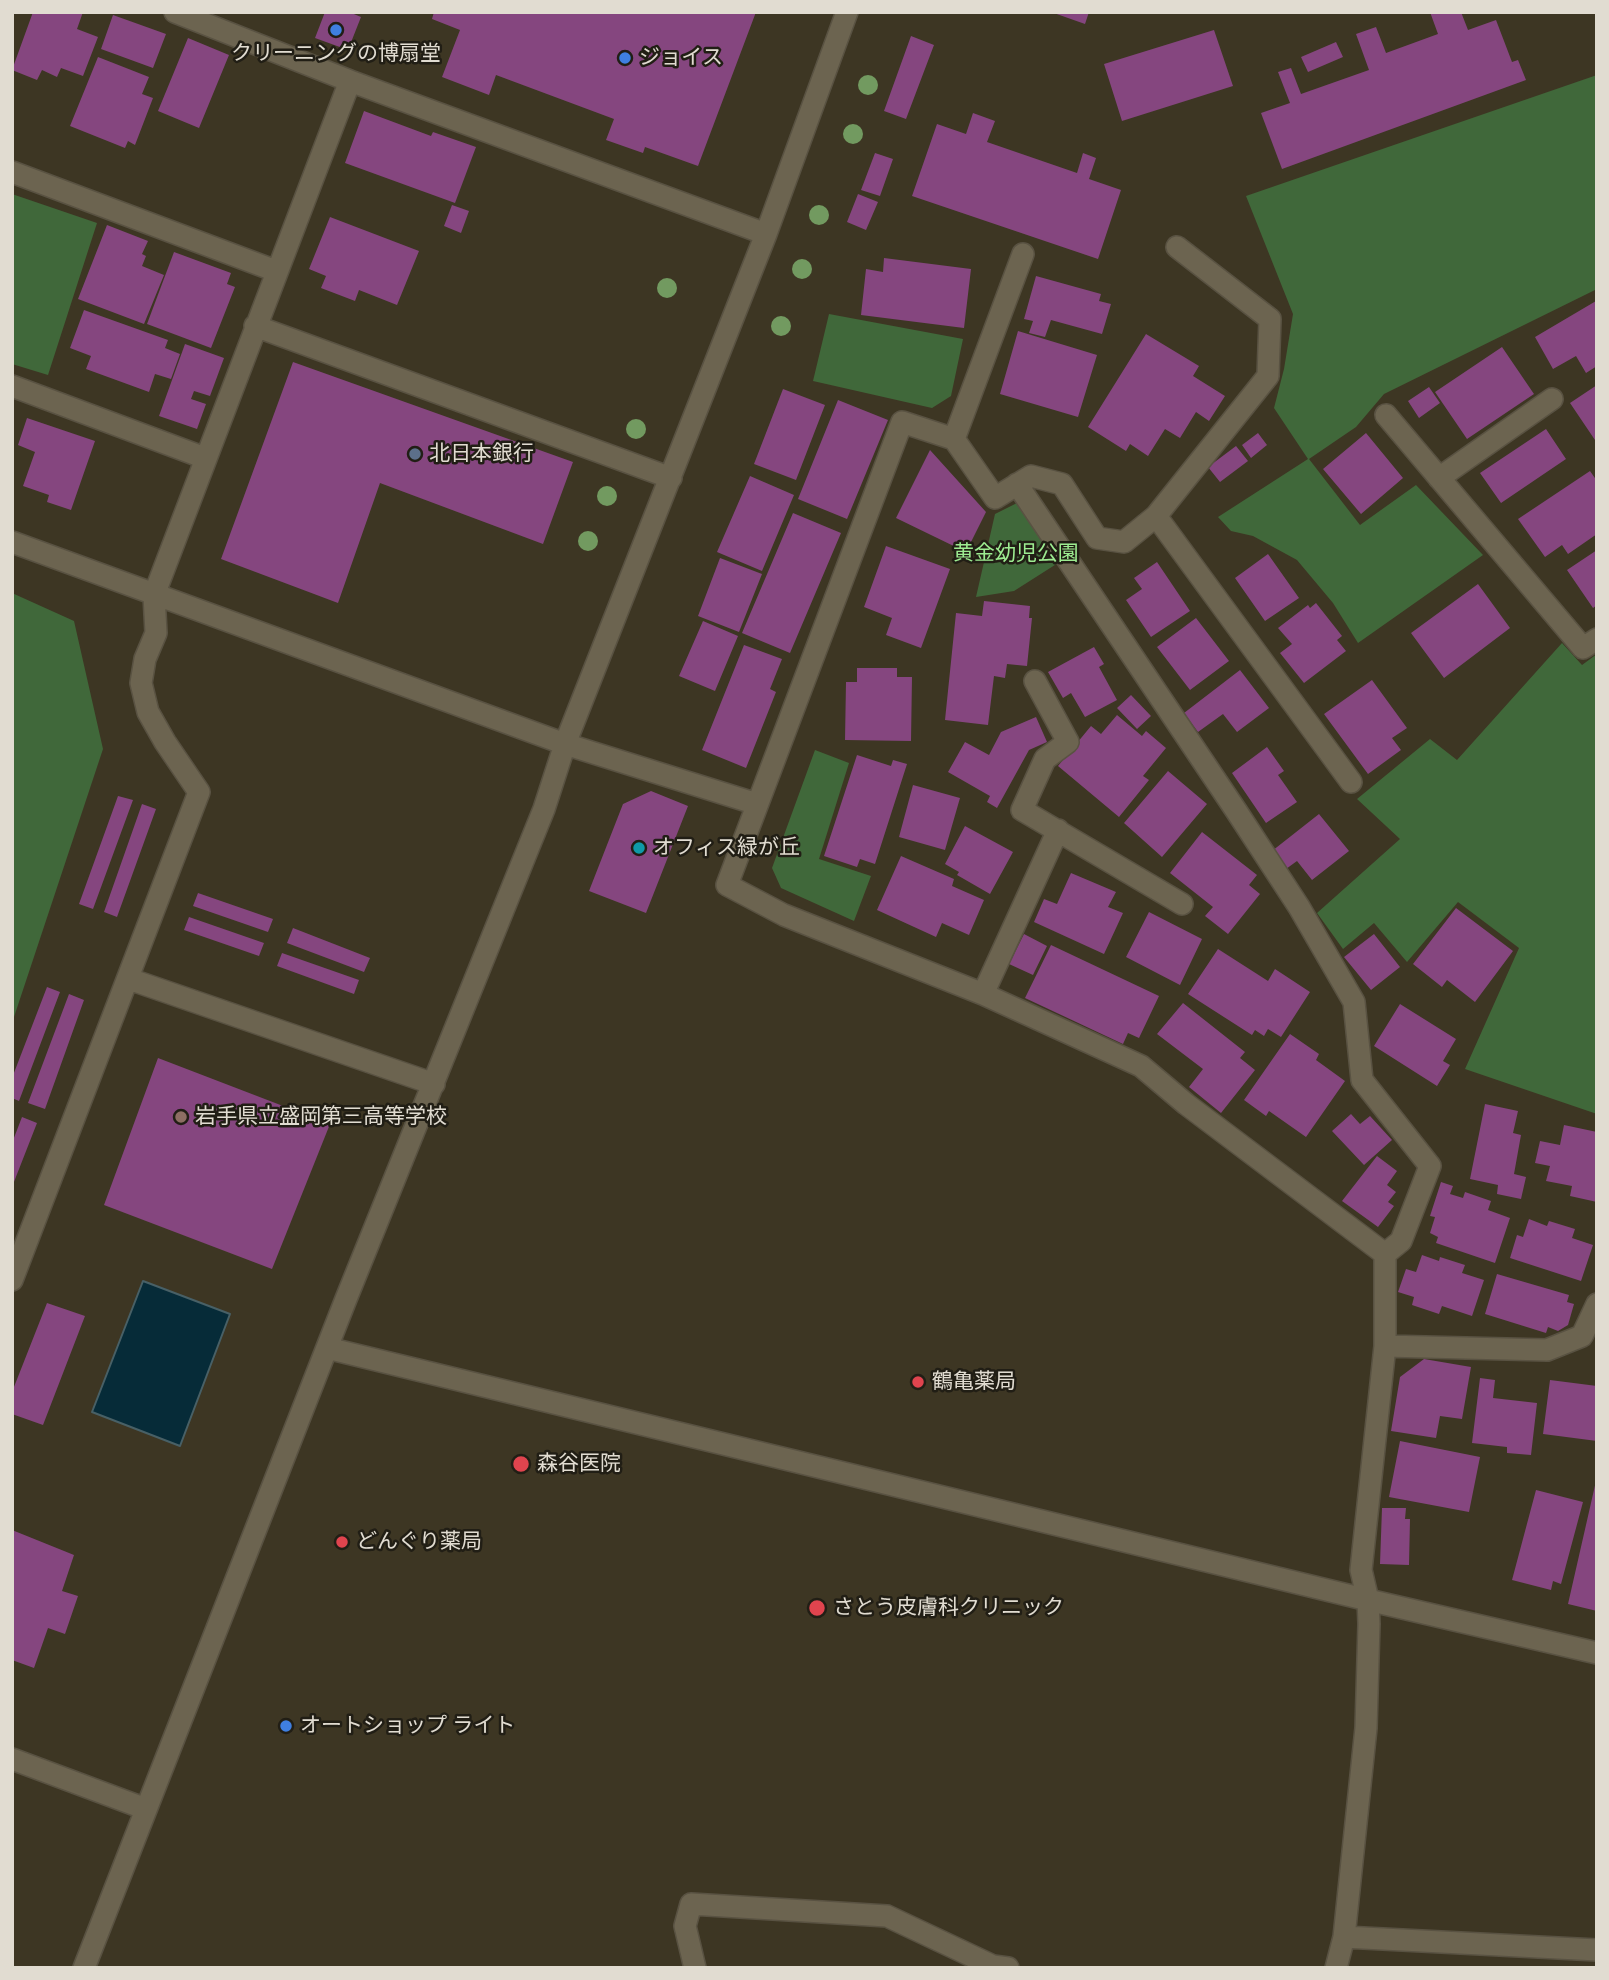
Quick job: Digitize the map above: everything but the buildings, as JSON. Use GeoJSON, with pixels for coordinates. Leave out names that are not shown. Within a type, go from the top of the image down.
{"type":"FeatureCollection","features":[{"type":"Feature","properties":{"kind":"street"},"geometry":{"type":"LineString","coordinates":[[175,12],[350,81],[766,234]]}},
{"type":"Feature","properties":{"kind":"street"},"geometry":{"type":"LineString","coordinates":[[84,1968],[327,1348],[544,809],[565,744],[766,234],[847,12]]}},
{"type":"Feature","properties":{"kind":"street"},"geometry":{"type":"LineString","coordinates":[[12,1280],[199,792],[164,742],[148,712],[141,684],[145,659],[156,633],[154,595],[350,81]]}},
{"type":"Feature","properties":{"kind":"street"},"geometry":{"type":"LineString","coordinates":[[12,172],[276,271]]}},
{"type":"Feature","properties":{"kind":"street"},"geometry":{"type":"LineString","coordinates":[[1177,247],[1270,319],[1268,376],[1156,516],[1124,542],[1097,538],[1062,484],[1031,476],[995,498],[954,439],[902,422],[727,885],[784,915],[983,994],[1141,1066],[1186,1104],[1385,1254]]}},
{"type":"Feature","properties":{"kind":"street"},"geometry":{"type":"LineString","coordinates":[[954,439],[1023,254]]}},
{"type":"Feature","properties":{"kind":"street"},"geometry":{"type":"LineString","coordinates":[[255,326],[671,478]]}},
{"type":"Feature","properties":{"kind":"street"},"geometry":{"type":"LineString","coordinates":[[12,386],[205,457]]}},
{"type":"Feature","properties":{"kind":"street"},"geometry":{"type":"LineString","coordinates":[[1439,478],[1552,399]]}},
{"type":"Feature","properties":{"kind":"street"},"geometry":{"type":"LineString","coordinates":[[1386,415],[1584,648],[1597,639]]}},
{"type":"Feature","properties":{"kind":"street"},"geometry":{"type":"LineString","coordinates":[[1017,484],[1299,907],[1354,1002],[1362,1080],[1430,1166],[1401,1241],[1385,1254]]}},
{"type":"Feature","properties":{"kind":"street"},"geometry":{"type":"LineString","coordinates":[[1156,516],[1351,782]]}},
{"type":"Feature","properties":{"kind":"street"},"geometry":{"type":"LineString","coordinates":[[12,542],[565,744],[757,804]]}},
{"type":"Feature","properties":{"kind":"street"},"geometry":{"type":"LineString","coordinates":[[1035,681],[1068,742],[1045,759],[1022,810],[1182,904]]}},
{"type":"Feature","properties":{"kind":"street"},"geometry":{"type":"LineString","coordinates":[[983,994],[1058,830]]}},
{"type":"Feature","properties":{"kind":"street"},"geometry":{"type":"LineString","coordinates":[[129,979],[434,1084]]}},
{"type":"Feature","properties":{"kind":"street"},"geometry":{"type":"LineString","coordinates":[[1336,1968],[1345,1937],[1366,1728],[1368,1600],[1361,1570],[1385,1346],[1385,1254]]}},
{"type":"Feature","properties":{"kind":"street"},"geometry":{"type":"LineString","coordinates":[[1385,1346],[1547,1350],[1590,1337],[1597,1304]]}},
{"type":"Feature","properties":{"kind":"street"},"geometry":{"type":"LineString","coordinates":[[327,1348],[1597,1653]]}},
{"type":"Feature","properties":{"kind":"street"},"geometry":{"type":"LineString","coordinates":[[12,1759],[146,1809]]}},
{"type":"Feature","properties":{"kind":"street"},"geometry":{"type":"LineString","coordinates":[[695,1968],[685,1926],[691,1904],[887,1916],[998,1967]]}},
{"type":"Feature","properties":{"kind":"street"},"geometry":{"type":"LineString","coordinates":[[1345,1937],[1597,1950]]}},
{"type":"Feature","properties":{"kind":"green space"},"geometry":{"type":"Polygon","coordinates":[[[1597,75],[1597,292],[1595,290],[1384,394],[1356,427],[1309,459],[1360,525],[1416,485],[1483,555],[1358,643],[1333,603],[1297,560],[1253,536],[1231,531],[1218,517],[1308,459],[1274,408],[1293,314],[1246,196],[1597,75]]]}},
{"type":"Feature","properties":{"kind":"green space"},"geometry":{"type":"Polygon","coordinates":[[[12,194],[97,223],[48,375],[12,364],[12,194]]]}},
{"type":"Feature","properties":{"kind":"green space"},"geometry":{"type":"Polygon","coordinates":[[[829,314],[963,339],[951,396],[932,408],[813,381],[829,314]]]}},
{"type":"Feature","properties":{"kind":"green space","name":"黄金幼児公園"},"geometry":{"type":"Polygon","coordinates":[[[1017,503],[1058,563],[1014,591],[976,597],[995,514],[1017,503]]]}},
{"type":"Feature","properties":{"kind":"green space"},"geometry":{"type":"Polygon","coordinates":[[[12,593],[74,621],[103,749],[12,1023],[12,593]]]}},
{"type":"Feature","properties":{"kind":"green space"},"geometry":{"type":"Polygon","coordinates":[[[1562,643],[1582,665],[1597,654],[1597,1114],[1465,1069],[1519,948],[1458,902],[1407,962],[1374,923],[1343,949],[1317,913],[1400,839],[1357,799],[1430,739],[1457,760],[1562,643]]]}},
{"type":"Feature","properties":{"kind":"green space"},"geometry":{"type":"Polygon","coordinates":[[[815,750],[849,763],[819,859],[871,876],[854,921],[781,888],[772,868],[815,750]]]}},
{"type":"Feature","properties":{"kind":"water"},"geometry":{"type":"Polygon","coordinates":[[[143,1281],[230,1314],[180,1446],[92,1412],[143,1281]]]}},
{"type":"Feature","properties":{"kind":"place","name":"クリーニングの博扇堂"},"geometry":{"type":"Point","coordinates":[336,30]}},
{"type":"Feature","properties":{"kind":"place","name":"ジョイス"},"geometry":{"type":"Point","coordinates":[625,58]}},
{"type":"Feature","properties":{"kind":"place","name":"北日本銀行"},"geometry":{"type":"Point","coordinates":[415,454]}},
{"type":"Feature","properties":{"kind":"place","name":"オフィス緑が丘"},"geometry":{"type":"Point","coordinates":[639,848]}},
{"type":"Feature","properties":{"kind":"place","name":"岩手県立盛岡第三高等学校"},"geometry":{"type":"Point","coordinates":[181,1117]}},
{"type":"Feature","properties":{"kind":"place","name":"鶴亀薬局"},"geometry":{"type":"Point","coordinates":[918,1382]}},
{"type":"Feature","properties":{"kind":"place","name":"森谷医院"},"geometry":{"type":"Point","coordinates":[521,1464]}},
{"type":"Feature","properties":{"kind":"place","name":"どんぐり薬局"},"geometry":{"type":"Point","coordinates":[342,1542]}},
{"type":"Feature","properties":{"kind":"place","name":"さとう皮膚科クリニック"},"geometry":{"type":"Point","coordinates":[817,1608]}},
{"type":"Feature","properties":{"kind":"place","name":"オートショップ ライト"},"geometry":{"type":"Point","coordinates":[286,1726]}}]}
